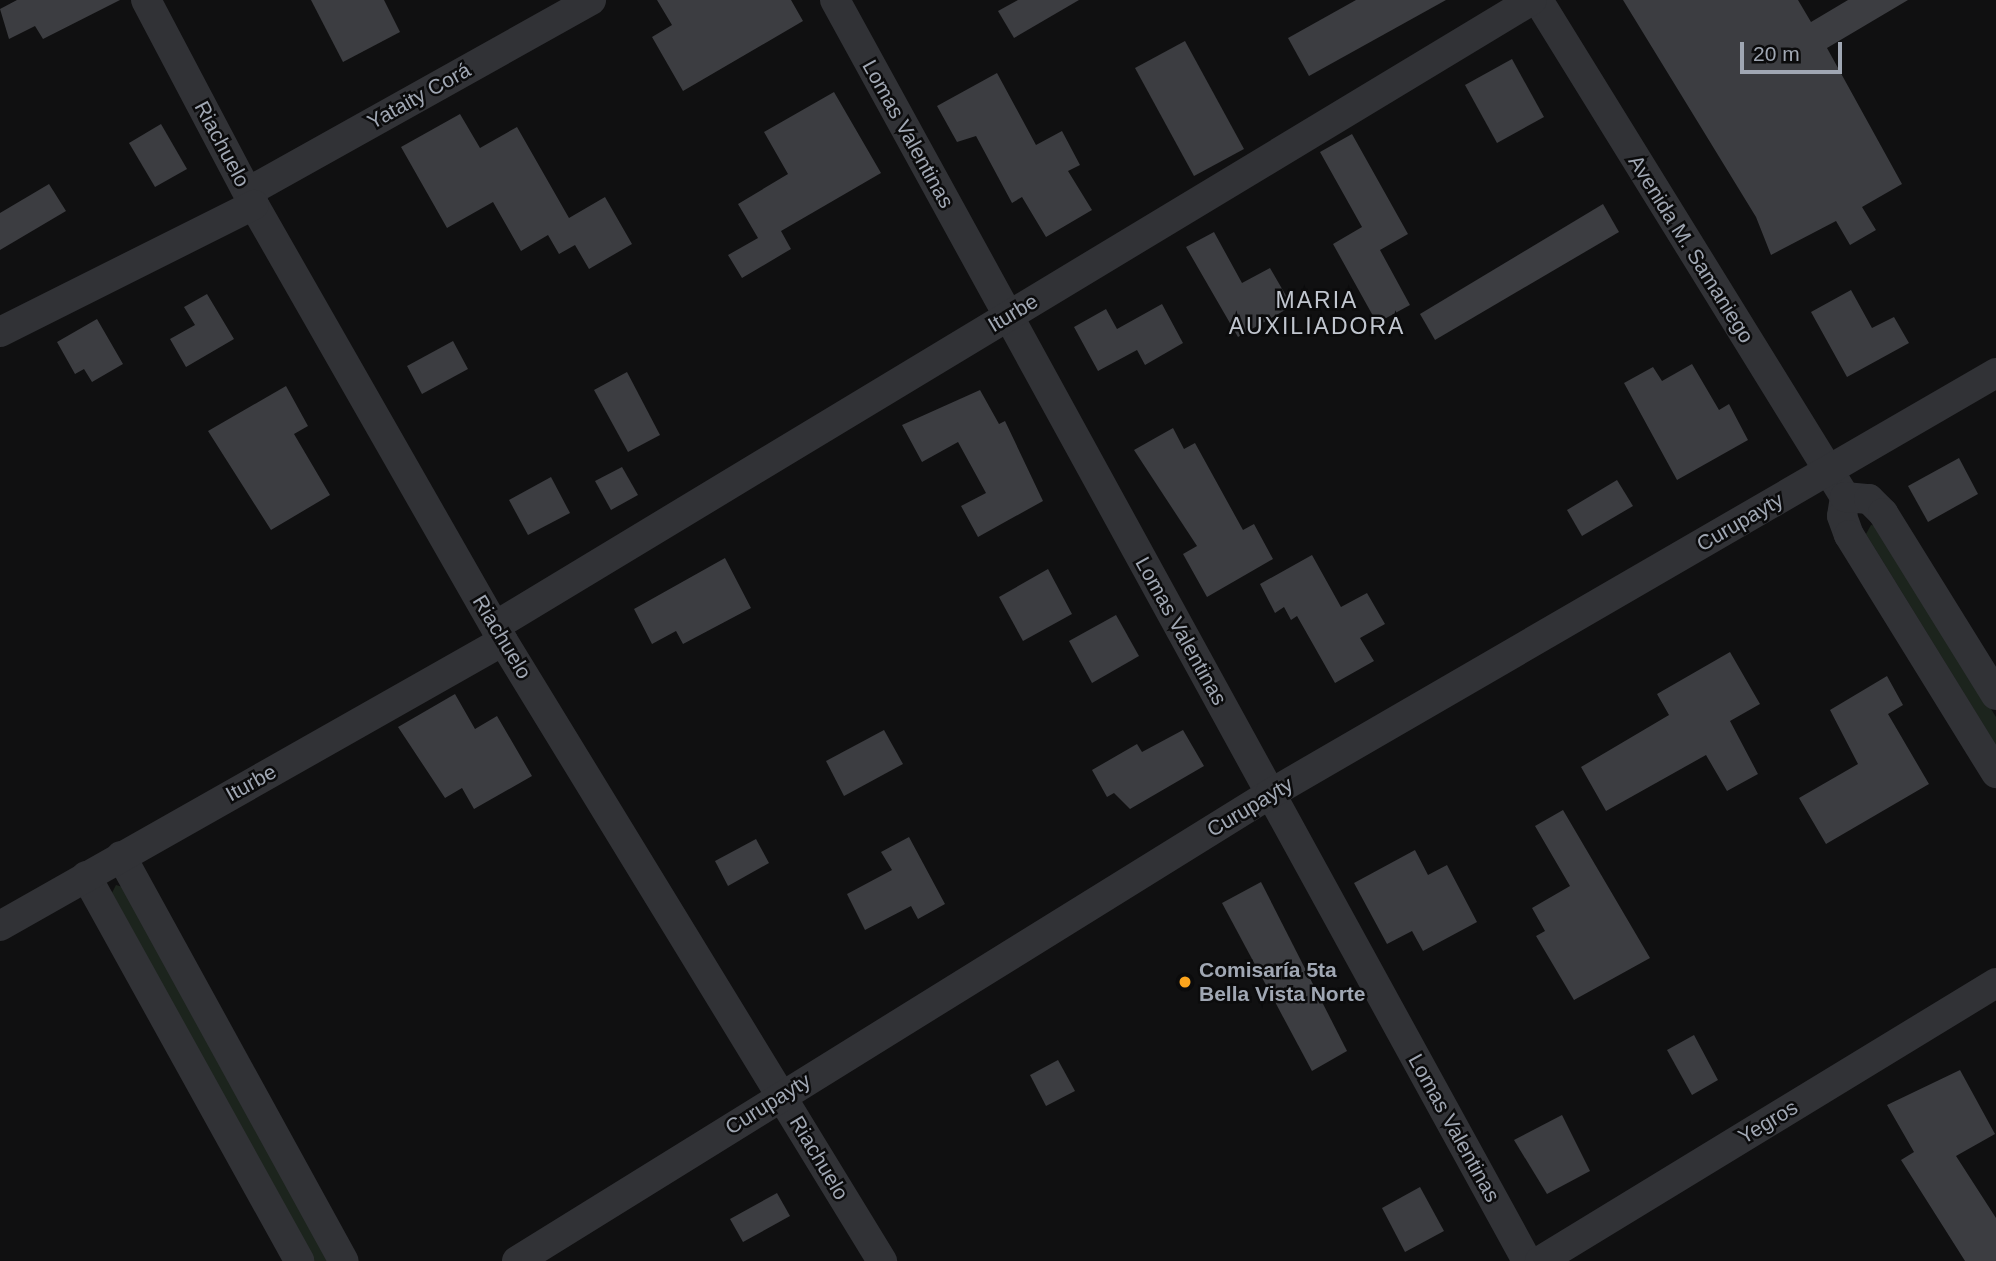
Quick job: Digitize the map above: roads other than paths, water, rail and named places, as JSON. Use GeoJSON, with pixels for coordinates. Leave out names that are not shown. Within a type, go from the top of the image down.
{"type":"FeatureCollection","features":[{"type":"Feature","properties":{"kind":"street","name":"Riachuelo"},"geometry":{"type":"LineString","coordinates":[[146,0],[251,199],[499,633],[882,1261]]}},
{"type":"Feature","properties":{"kind":"street","name":"Yataity Corá"},"geometry":{"type":"LineString","coordinates":[[0,332],[251,199],[591,0]]}},
{"type":"Feature","properties":{"kind":"street","name":"Lomas Valentinas"},"geometry":{"type":"LineString","coordinates":[[835,0],[1527,1261]]}},
{"type":"Feature","properties":{"kind":"street","name":"Iturbe"},"geometry":{"type":"LineString","coordinates":[[0,926],[499,633],[1008,316],[1532,0]]}},
{"type":"Feature","properties":{"kind":"street","name":"Avenida M. Samaniego"},"geometry":{"type":"LineString","coordinates":[[1538,0],[1845,497],[1842,516],[1849,535],[1996,773]]}},
{"type":"Feature","properties":{"kind":"street","name":"Curupayty"},"geometry":{"type":"LineString","coordinates":[[517,1261],[1270,794],[1996,373]]}},
{"type":"Feature","properties":{"kind":"street"},"geometry":{"type":"LineString","coordinates":[[1845,497],[1869,499],[1883,513],[1996,695]]}},
{"type":"Feature","properties":{"kind":"street"},"geometry":{"type":"LineString","coordinates":[[121,856],[344,1261]]}},
{"type":"Feature","properties":{"kind":"street"},"geometry":{"type":"LineString","coordinates":[[86,876],[299,1261]]}},
{"type":"Feature","properties":{"kind":"street","name":"Yegros"},"geometry":{"type":"LineString","coordinates":[[1540,1261],[1996,983]]}},
{"type":"Feature","properties":{"kind":"place","name":"Comisaría 5ta Bella Vista Norte"},"geometry":{"type":"Point","coordinates":[1185,982]}},
{"type":"Feature","properties":{"kind":"district","name":"MARIA AUXILIADORA"},"geometry":{"type":"Point","coordinates":[1317,313]}}]}
